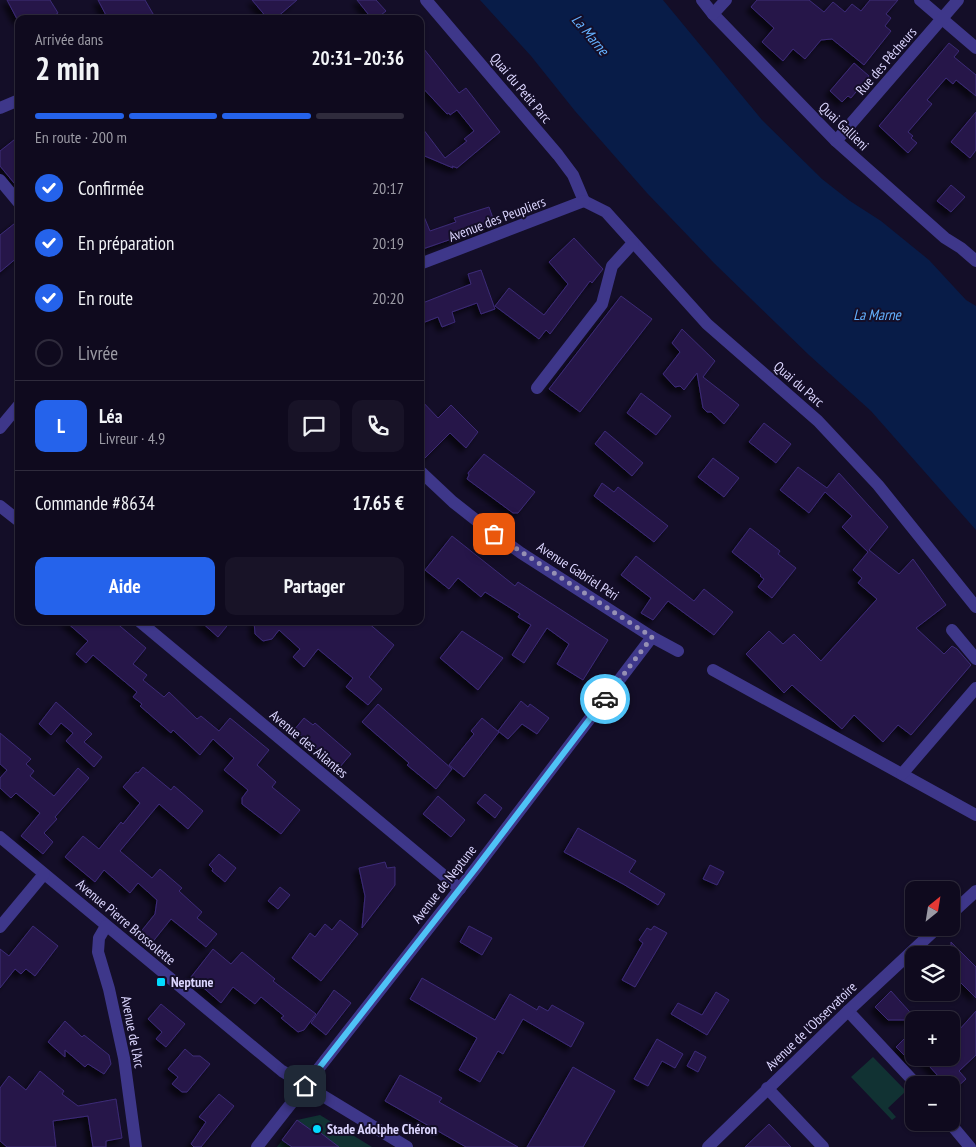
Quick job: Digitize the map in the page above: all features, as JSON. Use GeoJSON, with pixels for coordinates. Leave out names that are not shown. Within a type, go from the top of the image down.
{"type":"FeatureCollection","features":[{"type":"Feature","properties":{"kind":"street","name":"Quai du Petit Parc"},"geometry":{"type":"LineString","coordinates":[[426,0],[558,155],[573,175],[584,201]]}},
{"type":"Feature","properties":{"kind":"street","name":"Quai Gallieni"},"geometry":{"type":"LineString","coordinates":[[702,0],[713,14],[836,141],[945,238],[961,248],[976,262]]}},
{"type":"Feature","properties":{"kind":"street"},"geometry":{"type":"LineString","coordinates":[[713,14],[726,0]]}},
{"type":"Feature","properties":{"kind":"street"},"geometry":{"type":"LineString","coordinates":[[920,0],[976,48]]}},
{"type":"Feature","properties":{"kind":"street","name":"Rue des Pêcheurs"},"geometry":{"type":"LineString","coordinates":[[836,141],[958,0]]}},
{"type":"Feature","properties":{"kind":"street"},"geometry":{"type":"LineString","coordinates":[[0,108],[15,102]]}},
{"type":"Feature","properties":{"kind":"street"},"geometry":{"type":"LineString","coordinates":[[0,180],[15,198]]}},
{"type":"Feature","properties":{"kind":"street","name":"Quai du Parc"},"geometry":{"type":"LineString","coordinates":[[584,201],[606,212],[708,324],[818,421],[878,485],[976,607]]}},
{"type":"Feature","properties":{"kind":"street","name":"Avenue des Peupliers"},"geometry":{"type":"LineString","coordinates":[[424,262],[584,201]]}},
{"type":"Feature","properties":{"kind":"street"},"geometry":{"type":"LineString","coordinates":[[537,388],[602,304],[612,266],[633,243]]}},
{"type":"Feature","properties":{"kind":"street"},"geometry":{"type":"LineString","coordinates":[[0,428],[15,410]]}},
{"type":"Feature","properties":{"kind":"street","name":"Avenue Gabriel Péri"},"geometry":{"type":"LineString","coordinates":[[424,475],[452,502],[521,553],[652,637],[678,651]]}},
{"type":"Feature","properties":{"kind":"street"},"geometry":{"type":"LineString","coordinates":[[0,506],[15,518]]}},
{"type":"Feature","properties":{"kind":"street","name":"Avenue des Ailantes"},"geometry":{"type":"LineString","coordinates":[[144,625],[460,889]]}},
{"type":"Feature","properties":{"kind":"street"},"geometry":{"type":"LineString","coordinates":[[952,630],[976,659]]}},
{"type":"Feature","properties":{"kind":"street","name":"Avenue de Neptune"},"geometry":{"type":"LineString","coordinates":[[257,1147],[460,889],[652,637]]}},
{"type":"Feature","properties":{"kind":"street"},"geometry":{"type":"LineString","coordinates":[[713,670],[976,815]]}},
{"type":"Feature","properties":{"kind":"street"},"geometry":{"type":"LineString","coordinates":[[902,774],[976,688]]}},
{"type":"Feature","properties":{"kind":"street","name":"Avenue Pierre Brossolette"},"geometry":{"type":"LineString","coordinates":[[0,837],[275,1064],[305,1086],[407,1147]]}},
{"type":"Feature","properties":{"kind":"street"},"geometry":{"type":"LineString","coordinates":[[0,927],[44,874]]}},
{"type":"Feature","properties":{"kind":"street"},"geometry":{"type":"LineString","coordinates":[[960,905],[976,890]]}},
{"type":"Feature","properties":{"kind":"street","name":"Avenue de l'Arc"},"geometry":{"type":"LineString","coordinates":[[106,926],[99,938],[98,952],[109,988],[124,1058],[136,1147]]}},
{"type":"Feature","properties":{"kind":"street","name":"Avenue de l'Observatoire"},"geometry":{"type":"LineString","coordinates":[[708,1147],[767,1088],[928,936]]}},
{"type":"Feature","properties":{"kind":"street"},"geometry":{"type":"LineString","coordinates":[[848,1011],[909,1076]]}},
{"type":"Feature","properties":{"kind":"street"},"geometry":{"type":"LineString","coordinates":[[767,1088],[823,1147]]}},
{"type":"Feature","properties":{"kind":"street"},"geometry":{"type":"LineString","coordinates":[[957,1131],[970,1147]]}},
{"type":"Feature","properties":{"kind":"green space"},"geometry":{"type":"Polygon","coordinates":[[[873,1057],[905,1090],[888,1108],[896,1117],[892,1120],[851,1077],[873,1057]]]}},
{"type":"Feature","properties":{"kind":"green space","name":"Stade Adolphe Chéron"},"geometry":{"type":"Polygon","coordinates":[[[320,1115],[372,1147],[277,1147],[297,1120],[320,1115]]]}},
{"type":"Feature","properties":{"kind":"water","name":"La Marne"},"geometry":{"type":"Polygon","coordinates":[[[480,0],[663,0],[762,120],[822,179],[850,201],[881,221],[929,260],[966,300],[976,306],[976,530],[871,411],[809,355],[714,263],[647,193],[575,111],[531,56],[480,0]]]}},
{"type":"Feature","properties":{"kind":"building"},"geometry":{"type":"Polygon","coordinates":[[[7,0],[50,0],[58,13],[55,15],[15,15],[7,0]]]}},
{"type":"Feature","properties":{"kind":"building"},"geometry":{"type":"Polygon","coordinates":[[[98,0],[145,0],[154,15],[106,15],[98,0]]]}},
{"type":"Feature","properties":{"kind":"building"},"geometry":{"type":"Polygon","coordinates":[[[252,0],[297,0],[280,15],[265,15],[252,0]]]}},
{"type":"Feature","properties":{"kind":"building"},"geometry":{"type":"Polygon","coordinates":[[[357,0],[376,0],[386,11],[381,15],[369,15],[357,0]]]}},
{"type":"Feature","properties":{"kind":"building"},"geometry":{"type":"Polygon","coordinates":[[[757,0],[809,0],[824,12],[833,2],[845,12],[852,4],[861,11],[870,0],[898,0],[886,14],[891,18],[885,26],[891,31],[864,65],[832,39],[821,40],[805,59],[793,49],[783,61],[762,42],[774,28],[751,7],[757,0]]]}},
{"type":"Feature","properties":{"kind":"building"},"geometry":{"type":"Polygon","coordinates":[[[949,43],[959,51],[954,57],[976,75],[976,96],[956,80],[953,84],[946,78],[927,100],[932,104],[908,132],[917,143],[908,153],[879,126],[949,43]]]}},
{"type":"Feature","properties":{"kind":"building"},"geometry":{"type":"Polygon","coordinates":[[[424,49],[459,93],[466,88],[500,132],[457,168],[452,166],[453,168],[424,156],[424,130],[445,158],[467,141],[464,139],[474,131],[457,110],[450,115],[449,113],[447,114],[424,89],[424,49]]]}},
{"type":"Feature","properties":{"kind":"building"},"geometry":{"type":"Polygon","coordinates":[[[854,63],[869,76],[851,98],[848,96],[842,102],[830,91],[854,63]]]}},
{"type":"Feature","properties":{"kind":"building"},"geometry":{"type":"Polygon","coordinates":[[[976,112],[976,150],[970,158],[951,142],[976,112]]]}},
{"type":"Feature","properties":{"kind":"building"},"geometry":{"type":"Polygon","coordinates":[[[15,139],[15,184],[0,166],[0,151],[15,139]]]}},
{"type":"Feature","properties":{"kind":"building"},"geometry":{"type":"Polygon","coordinates":[[[951,185],[965,197],[951,212],[937,201],[951,185]]]}},
{"type":"Feature","properties":{"kind":"building"},"geometry":{"type":"Polygon","coordinates":[[[489,207],[495,224],[424,249],[424,217],[430,231],[456,222],[454,218],[489,207]]]}},
{"type":"Feature","properties":{"kind":"building"},"geometry":{"type":"Polygon","coordinates":[[[15,223],[15,259],[0,272],[0,235],[15,223]]]}},
{"type":"Feature","properties":{"kind":"building"},"geometry":{"type":"Polygon","coordinates":[[[574,238],[603,269],[592,283],[590,281],[550,334],[546,330],[539,339],[495,306],[509,288],[544,315],[568,284],[549,262],[574,238]]]}},
{"type":"Feature","properties":{"kind":"building"},"geometry":{"type":"Polygon","coordinates":[[[481,270],[495,309],[481,314],[477,303],[452,312],[455,322],[442,327],[438,317],[424,322],[424,302],[471,284],[468,274],[481,270]]]}},
{"type":"Feature","properties":{"kind":"building"},"geometry":{"type":"Polygon","coordinates":[[[621,296],[652,319],[580,412],[549,389],[621,296]]]}},
{"type":"Feature","properties":{"kind":"building"},"geometry":{"type":"Polygon","coordinates":[[[682,329],[715,361],[703,377],[739,405],[724,424],[711,412],[707,412],[703,408],[697,373],[684,390],[680,386],[675,387],[663,374],[680,352],[672,343],[682,329]]]}},
{"type":"Feature","properties":{"kind":"building"},"geometry":{"type":"Polygon","coordinates":[[[641,393],[671,416],[656,435],[627,413],[641,393]]]}},
{"type":"Feature","properties":{"kind":"building"},"geometry":{"type":"Polygon","coordinates":[[[424,403],[438,418],[451,405],[478,432],[466,448],[450,433],[424,459],[424,403]]]}},
{"type":"Feature","properties":{"kind":"building"},"geometry":{"type":"Polygon","coordinates":[[[764,423],[791,444],[776,463],[749,442],[764,423]]]}},
{"type":"Feature","properties":{"kind":"building"},"geometry":{"type":"Polygon","coordinates":[[[605,431],[643,463],[632,476],[595,444],[605,431]]]}},
{"type":"Feature","properties":{"kind":"building"},"geometry":{"type":"Polygon","coordinates":[[[484,454],[535,492],[518,513],[513,513],[467,479],[468,473],[484,454]]]}},
{"type":"Feature","properties":{"kind":"building"},"geometry":{"type":"Polygon","coordinates":[[[713,458],[739,478],[724,497],[698,477],[713,458]]]}},
{"type":"Feature","properties":{"kind":"building"},"geometry":{"type":"Polygon","coordinates":[[[798,467],[827,488],[839,473],[888,527],[869,550],[899,574],[913,559],[946,605],[916,628],[944,654],[952,646],[971,665],[911,735],[898,725],[883,742],[854,715],[842,729],[792,685],[784,693],[746,654],[769,631],[783,644],[794,634],[821,661],[877,599],[858,583],[862,578],[853,570],[868,552],[842,527],[852,516],[825,492],[809,513],[780,490],[798,467]]]}},
{"type":"Feature","properties":{"kind":"building"},"geometry":{"type":"Polygon","coordinates":[[[602,483],[614,492],[618,487],[668,526],[654,542],[594,496],[602,483]]]}},
{"type":"Feature","properties":{"kind":"building"},"geometry":{"type":"Polygon","coordinates":[[[750,528],[780,551],[778,554],[796,568],[772,598],[758,587],[764,579],[761,575],[732,552],[750,528]]]}},
{"type":"Feature","properties":{"kind":"building"},"geometry":{"type":"Polygon","coordinates":[[[452,536],[515,586],[518,582],[608,640],[583,680],[557,664],[569,644],[547,628],[524,663],[512,655],[531,625],[518,617],[520,614],[485,592],[481,597],[458,578],[449,589],[425,570],[452,536]]]}},
{"type":"Feature","properties":{"kind":"building"},"geometry":{"type":"Polygon","coordinates":[[[636,556],[694,601],[704,589],[733,612],[714,635],[668,601],[653,620],[641,613],[651,598],[621,575],[636,556]]]}},
{"type":"Feature","properties":{"kind":"building"},"geometry":{"type":"Polygon","coordinates":[[[70,625],[119,625],[146,648],[133,664],[147,675],[143,680],[164,697],[169,692],[197,719],[201,716],[219,731],[230,718],[269,750],[257,765],[276,782],[272,787],[300,810],[281,834],[242,804],[242,798],[248,790],[224,770],[234,758],[213,739],[200,755],[173,730],[171,733],[140,706],[142,704],[133,697],[137,692],[93,655],[86,663],[76,654],[88,641],[70,625]]]}},
{"type":"Feature","properties":{"kind":"building"},"geometry":{"type":"Polygon","coordinates":[[[204,625],[228,625],[218,637],[204,625]]]}},
{"type":"Feature","properties":{"kind":"building"},"geometry":{"type":"Polygon","coordinates":[[[254,625],[371,625],[394,645],[369,677],[382,689],[368,705],[346,687],[353,678],[318,649],[304,667],[293,657],[300,649],[279,630],[272,639],[263,641],[255,634],[254,625]]]}},
{"type":"Feature","properties":{"kind":"building"},"geometry":{"type":"Polygon","coordinates":[[[462,631],[503,658],[478,690],[440,658],[462,631]]]}},
{"type":"Feature","properties":{"kind":"building"},"geometry":{"type":"Polygon","coordinates":[[[521,701],[528,707],[530,704],[549,718],[537,734],[522,724],[508,739],[498,731],[521,701]]]}},
{"type":"Feature","properties":{"kind":"building"},"geometry":{"type":"Polygon","coordinates":[[[56,702],[92,734],[84,742],[102,757],[94,767],[66,741],[73,733],[61,723],[51,735],[39,724],[56,702]]]}},
{"type":"Feature","properties":{"kind":"building"},"geometry":{"type":"Polygon","coordinates":[[[378,704],[452,769],[436,789],[407,765],[409,763],[362,722],[378,704]]]}},
{"type":"Feature","properties":{"kind":"building"},"geometry":{"type":"Polygon","coordinates":[[[304,718],[313,725],[315,723],[351,754],[339,768],[294,730],[304,718]]]}},
{"type":"Feature","properties":{"kind":"building"},"geometry":{"type":"Polygon","coordinates":[[[482,718],[499,732],[464,777],[449,765],[474,734],[471,731],[482,718]]]}},
{"type":"Feature","properties":{"kind":"building"},"geometry":{"type":"Polygon","coordinates":[[[0,733],[31,759],[26,764],[34,771],[30,776],[54,796],[78,768],[89,778],[55,817],[57,819],[44,833],[53,842],[43,854],[21,836],[40,813],[16,793],[11,798],[0,788],[0,778],[7,770],[0,764],[0,733]]]}},
{"type":"Feature","properties":{"kind":"building"},"geometry":{"type":"Polygon","coordinates":[[[143,767],[171,790],[174,786],[203,811],[188,829],[159,804],[120,851],[152,878],[160,869],[182,888],[179,891],[202,912],[197,918],[217,934],[206,947],[171,919],[151,944],[139,934],[155,914],[157,900],[138,883],[130,893],[104,870],[95,882],[65,857],[83,836],[99,849],[121,822],[123,824],[140,803],[123,787],[143,767]]]}},
{"type":"Feature","properties":{"kind":"building"},"geometry":{"type":"Polygon","coordinates":[[[485,794],[502,808],[495,818],[477,803],[485,794]]]}},
{"type":"Feature","properties":{"kind":"building"},"geometry":{"type":"Polygon","coordinates":[[[438,796],[465,820],[451,837],[423,814],[438,796]]]}},
{"type":"Feature","properties":{"kind":"building"},"geometry":{"type":"Polygon","coordinates":[[[578,828],[636,861],[629,872],[665,894],[658,905],[564,852],[578,828]]]}},
{"type":"Feature","properties":{"kind":"building"},"geometry":{"type":"Polygon","coordinates":[[[219,854],[236,868],[225,882],[212,871],[213,869],[209,865],[219,854]]]}},
{"type":"Feature","properties":{"kind":"building"},"geometry":{"type":"Polygon","coordinates":[[[385,862],[387,868],[395,867],[395,885],[362,928],[365,896],[359,868],[385,862]]]}},
{"type":"Feature","properties":{"kind":"building"},"geometry":{"type":"Polygon","coordinates":[[[710,865],[724,872],[717,885],[703,879],[710,865]]]}},
{"type":"Feature","properties":{"kind":"building"},"geometry":{"type":"Polygon","coordinates":[[[280,887],[290,895],[278,909],[268,901],[280,887]]]}},
{"type":"Feature","properties":{"kind":"building"},"geometry":{"type":"Polygon","coordinates":[[[340,920],[358,934],[321,981],[292,958],[310,933],[315,937],[325,924],[332,930],[340,920]]]}},
{"type":"Feature","properties":{"kind":"building"},"geometry":{"type":"Polygon","coordinates":[[[33,926],[58,946],[35,976],[26,969],[21,974],[15,969],[0,988],[0,949],[9,956],[33,926]]]}},
{"type":"Feature","properties":{"kind":"building"},"geometry":{"type":"Polygon","coordinates":[[[469,926],[492,938],[482,955],[460,942],[469,926]]]}},
{"type":"Feature","properties":{"kind":"building"},"geometry":{"type":"Polygon","coordinates":[[[654,926],[667,933],[635,987],[622,980],[643,943],[639,940],[647,928],[651,930],[654,926]]]}},
{"type":"Feature","properties":{"kind":"building"},"geometry":{"type":"Polygon","coordinates":[[[213,949],[231,964],[242,952],[275,979],[273,981],[316,1014],[304,1030],[298,1032],[281,1018],[284,1016],[261,997],[255,1004],[233,987],[221,1003],[191,977],[213,949]]]}},
{"type":"Feature","properties":{"kind":"building"},"geometry":{"type":"Polygon","coordinates":[[[960,951],[976,967],[976,998],[960,982],[960,951]]]}},
{"type":"Feature","properties":{"kind":"building"},"geometry":{"type":"Polygon","coordinates":[[[422,978],[495,1020],[510,994],[537,1010],[539,1006],[548,1011],[552,1005],[584,1023],[571,1047],[523,1019],[503,1054],[498,1051],[480,1082],[459,1070],[477,1038],[410,999],[422,978]]]}},
{"type":"Feature","properties":{"kind":"building"},"geometry":{"type":"Polygon","coordinates":[[[334,990],[351,1003],[326,1035],[311,1023],[334,990]]]}},
{"type":"Feature","properties":{"kind":"building"},"geometry":{"type":"Polygon","coordinates":[[[891,991],[909,1011],[905,1011],[905,1020],[888,1020],[875,1007],[891,991]]]}},
{"type":"Feature","properties":{"kind":"building"},"geometry":{"type":"Polygon","coordinates":[[[716,992],[729,1000],[707,1035],[671,1014],[678,1003],[702,1015],[716,992]]]}},
{"type":"Feature","properties":{"kind":"building"},"geometry":{"type":"Polygon","coordinates":[[[161,1004],[185,1024],[166,1047],[156,1039],[162,1032],[148,1019],[161,1004]]]}},
{"type":"Feature","properties":{"kind":"building"},"geometry":{"type":"Polygon","coordinates":[[[976,1011],[976,1055],[959,1071],[966,1079],[960,1084],[960,1076],[938,1076],[929,1066],[960,1066],[960,1029],[976,1011]]]}},
{"type":"Feature","properties":{"kind":"building"},"geometry":{"type":"Polygon","coordinates":[[[65,1021],[82,1037],[84,1035],[109,1055],[111,1064],[104,1074],[88,1064],[85,1067],[65,1050],[65,1057],[48,1042],[65,1021]]]}},
{"type":"Feature","properties":{"kind":"building"},"geometry":{"type":"Polygon","coordinates":[[[905,1038],[905,1056],[896,1047],[905,1038]]]}},
{"type":"Feature","properties":{"kind":"building"},"geometry":{"type":"Polygon","coordinates":[[[657,1039],[683,1054],[675,1068],[662,1061],[648,1086],[634,1079],[657,1039]]]}},
{"type":"Feature","properties":{"kind":"building"},"geometry":{"type":"Polygon","coordinates":[[[185,1049],[193,1056],[200,1056],[210,1064],[187,1092],[182,1092],[172,1084],[178,1077],[168,1069],[185,1049]]]}},
{"type":"Feature","properties":{"kind":"building"},"geometry":{"type":"Polygon","coordinates":[[[695,1051],[706,1057],[698,1072],[687,1066],[695,1051]]]}},
{"type":"Feature","properties":{"kind":"building"},"geometry":{"type":"Polygon","coordinates":[[[573,1067],[615,1091],[583,1147],[527,1147],[573,1067]]]}},
{"type":"Feature","properties":{"kind":"building"},"geometry":{"type":"Polygon","coordinates":[[[40,1071],[64,1091],[62,1094],[78,1106],[116,1099],[122,1138],[106,1141],[106,1147],[93,1147],[88,1116],[53,1121],[56,1147],[7,1147],[0,1141],[0,1088],[9,1076],[26,1090],[40,1071]]]}},
{"type":"Feature","properties":{"kind":"building"},"geometry":{"type":"Polygon","coordinates":[[[400,1075],[442,1098],[439,1102],[518,1147],[466,1147],[385,1101],[400,1075]]]}},
{"type":"Feature","properties":{"kind":"building"},"geometry":{"type":"Polygon","coordinates":[[[219,1094],[234,1106],[201,1147],[194,1147],[191,1144],[206,1122],[199,1117],[219,1094]]]}},
{"type":"Feature","properties":{"kind":"building"},"geometry":{"type":"Polygon","coordinates":[[[297,1120],[311,1130],[313,1127],[339,1147],[292,1147],[282,1140],[297,1120]]]}},
{"type":"Feature","properties":{"kind":"building"},"geometry":{"type":"Polygon","coordinates":[[[769,1124],[791,1147],[745,1147],[769,1124]]]}},
{"type":"Feature","properties":{"kind":"way so far"},"geometry":{"type":"LineString","coordinates":[[494,534],[652,637],[605,699]]}},
{"type":"Feature","properties":{"kind":"place","name":"Neptune"},"geometry":{"type":"Point","coordinates":[161,982]}},
{"type":"Feature","properties":{"kind":"place","name":"Stade Adolphe Chéron"},"geometry":{"type":"Point","coordinates":[317,1129]}},
{"type":"Feature","properties":{"kind":"route"},"geometry":{"type":"LineString","coordinates":[[305,1086],[476,868],[605,699]]}}]}
